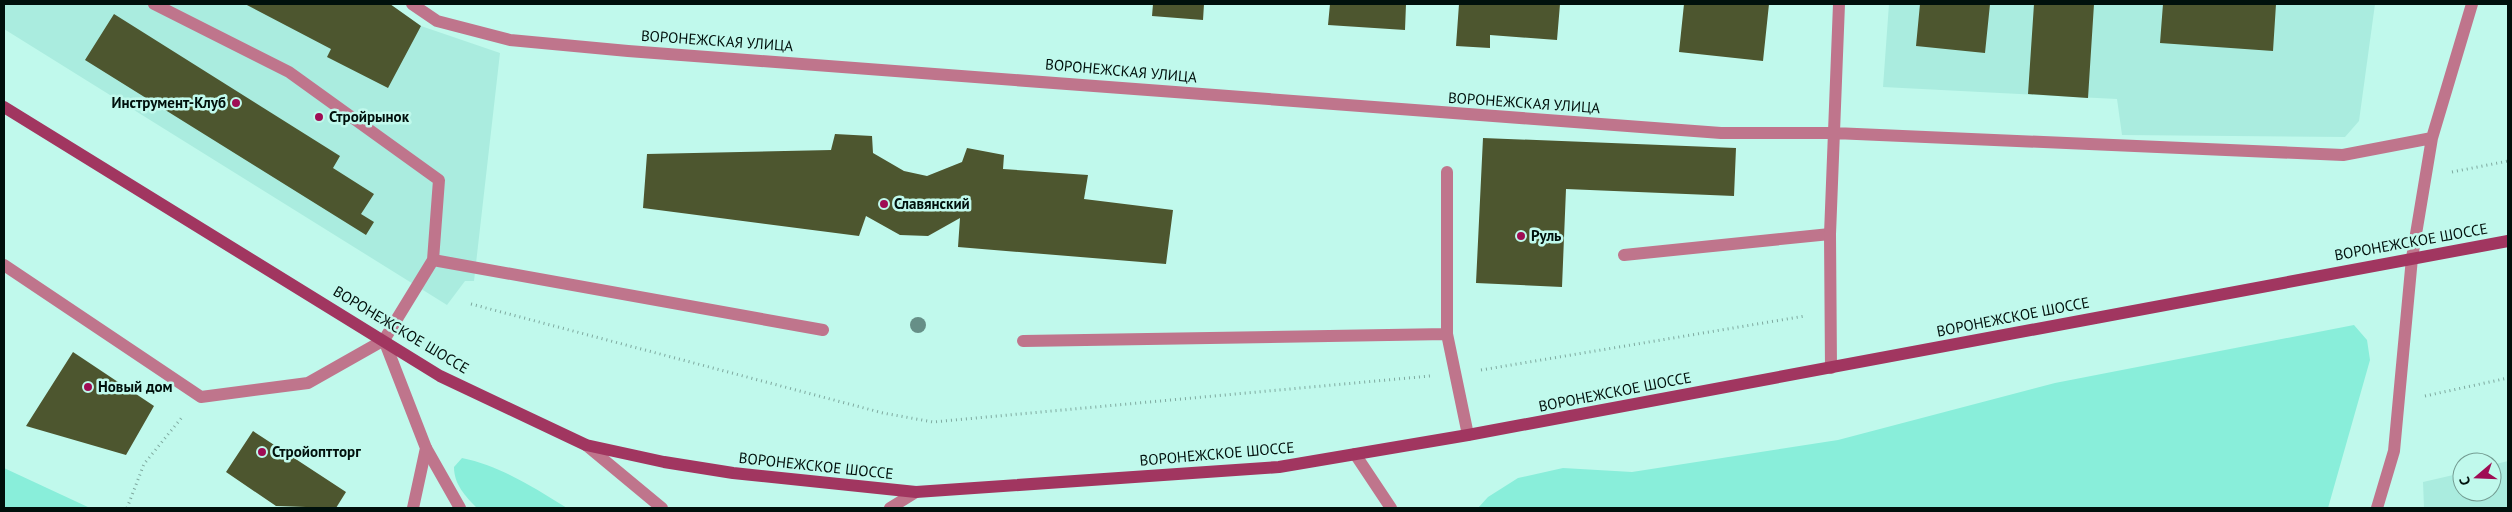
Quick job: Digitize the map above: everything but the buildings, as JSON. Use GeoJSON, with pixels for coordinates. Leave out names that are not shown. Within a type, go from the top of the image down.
{"type":"FeatureCollection","features":[{"type":"Feature","properties":{"kind":"main road","name":"ВОРОНЕЖСКОЕ ШОССЕ"},"geometry":{"type":"LineString","coordinates":[[4,107],[440,376],[586,445],[664,462],[733,473],[916,492],[1279,467],[1468,436],[2508,241]]}},
{"type":"Feature","properties":{"kind":"street"},"geometry":{"type":"LineString","coordinates":[[4,265],[201,397],[308,383],[384,340],[433,260],[439,180],[288,72],[154,4]]}},
{"type":"Feature","properties":{"kind":"street","name":"ВОРОНЕЖСКАЯ УЛИЦА"},"geometry":{"type":"LineString","coordinates":[[412,4],[437,21],[510,40],[628,51],[1721,133],[1834,133],[2343,155],[2432,138]]}},
{"type":"Feature","properties":{"kind":"street"},"geometry":{"type":"LineString","coordinates":[[1831,368],[1830,234],[1839,4]]}},
{"type":"Feature","properties":{"kind":"street"},"geometry":{"type":"LineString","coordinates":[[2378,508],[2394,451],[2412,258],[2432,138],[2472,4]]}},
{"type":"Feature","properties":{"kind":"street"},"geometry":{"type":"LineString","coordinates":[[1447,172],[1447,334],[1468,436]]}},
{"type":"Feature","properties":{"kind":"street"},"geometry":{"type":"LineString","coordinates":[[1624,255],[1830,234]]}},
{"type":"Feature","properties":{"kind":"street"},"geometry":{"type":"LineString","coordinates":[[433,260],[823,330]]}},
{"type":"Feature","properties":{"kind":"street"},"geometry":{"type":"LineString","coordinates":[[1023,341],[1447,334]]}},
{"type":"Feature","properties":{"kind":"street"},"geometry":{"type":"LineString","coordinates":[[384,340],[426,448],[460,508]]}},
{"type":"Feature","properties":{"kind":"street"},"geometry":{"type":"LineString","coordinates":[[586,445],[662,508]]}},
{"type":"Feature","properties":{"kind":"street"},"geometry":{"type":"LineString","coordinates":[[413,508],[426,448]]}},
{"type":"Feature","properties":{"kind":"street"},"geometry":{"type":"LineString","coordinates":[[1355,454],[1391,508]]}},
{"type":"Feature","properties":{"kind":"street"},"geometry":{"type":"LineString","coordinates":[[890,508],[916,492]]}},
{"type":"Feature","properties":{"kind":"path"},"geometry":{"type":"LineString","coordinates":[[2426,177],[2508,161]]}},
{"type":"Feature","properties":{"kind":"path"},"geometry":{"type":"LineString","coordinates":[[471,304],[883,413],[934,422],[1456,374],[1831,312]]}},
{"type":"Feature","properties":{"kind":"path"},"geometry":{"type":"LineString","coordinates":[[2399,401],[2456,391],[2508,378]]}},
{"type":"Feature","properties":{"kind":"path"},"geometry":{"type":"LineString","coordinates":[[128,508],[144,464],[171,428],[201,397]]}},
{"type":"Feature","properties":{"kind":"shaded area","name":"Стройрынок"},"geometry":{"type":"Polygon","coordinates":[[[4,4],[390,4],[421,26],[500,53],[474,281],[465,281],[447,305],[4,29],[4,4]]]}},
{"type":"Feature","properties":{"kind":"shaded area"},"geometry":{"type":"Polygon","coordinates":[[[1889,4],[2375,4],[2359,121],[2345,137],[2122,135],[2117,99],[1883,87],[1889,4]]]}},
{"type":"Feature","properties":{"kind":"shaded area"},"geometry":{"type":"Polygon","coordinates":[[[2508,461],[2508,508],[2424,508],[2423,482],[2452,475],[2452,502],[2502,502],[2502,462],[2508,461]]]}},
{"type":"Feature","properties":{"kind":"green space"},"geometry":{"type":"Polygon","coordinates":[[[2354,325],[2367,340],[2370,360],[2328,508],[1478,508],[1488,497],[1518,478],[1563,468],[1632,472],[1838,440],[2055,383],[2354,325]]]}},
{"type":"Feature","properties":{"kind":"green space"},"geometry":{"type":"Polygon","coordinates":[[[462,458],[503,472],[567,508],[477,508],[464,494],[454,473],[454,467],[462,458]]]}},
{"type":"Feature","properties":{"kind":"green space"},"geometry":{"type":"Polygon","coordinates":[[[4,468],[90,508],[4,508],[4,468]]]}},
{"type":"Feature","properties":{"kind":"place","name":"Инструмент-Клуб"},"geometry":{"type":"Point","coordinates":[236,103]}},
{"type":"Feature","properties":{"kind":"place","name":"Стройрынок"},"geometry":{"type":"Point","coordinates":[319,117]}},
{"type":"Feature","properties":{"kind":"place","name":"Славянский"},"geometry":{"type":"Point","coordinates":[884,204]}},
{"type":"Feature","properties":{"kind":"place","name":"Руль"},"geometry":{"type":"Point","coordinates":[1521,236]}},
{"type":"Feature","properties":{"kind":"place","name":"Новый дом"},"geometry":{"type":"Point","coordinates":[88,387]}},
{"type":"Feature","properties":{"kind":"place","name":"Стройоптторг"},"geometry":{"type":"Point","coordinates":[262,452]}}]}
